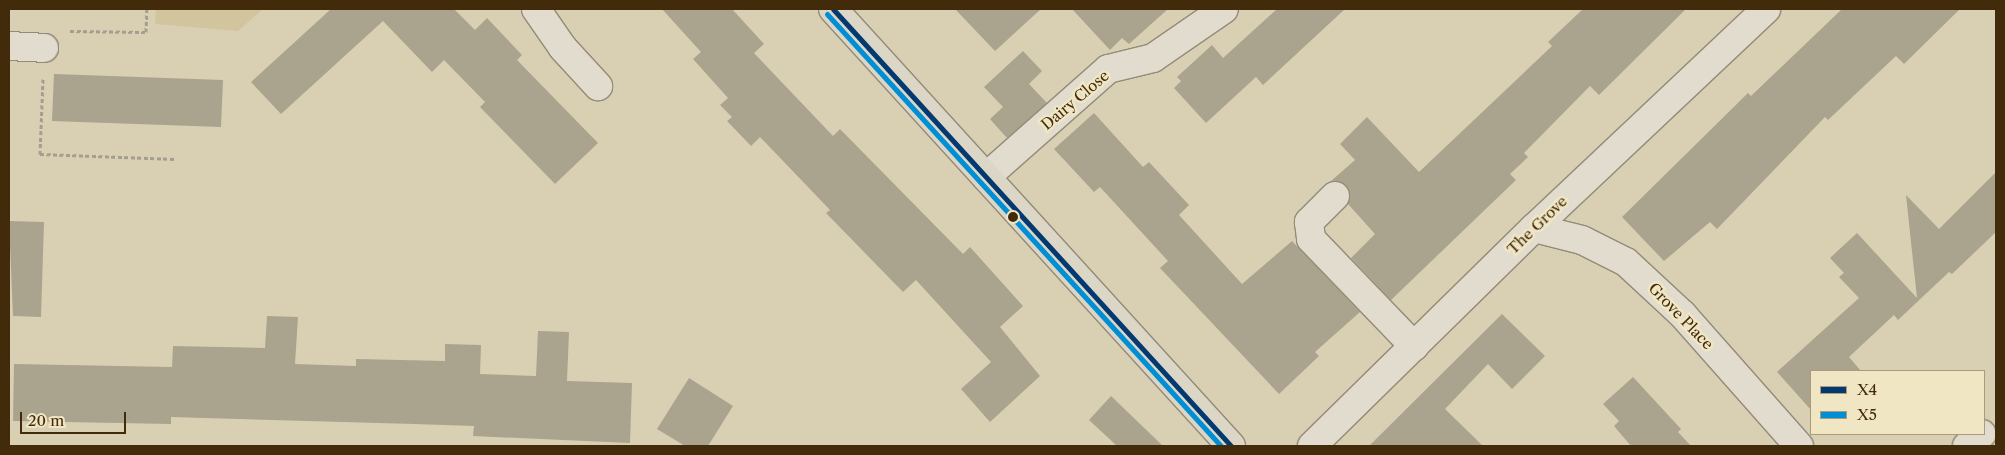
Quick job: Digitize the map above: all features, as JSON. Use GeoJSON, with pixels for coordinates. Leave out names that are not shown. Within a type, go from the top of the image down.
{"type":"FeatureCollection","features":[{"type":"Feature","properties":{"kind":"main road"},"geometry":{"type":"LineString","coordinates":[[833,9],[1230,446]]}},
{"type":"Feature","properties":{"kind":"street"},"geometry":{"type":"LineString","coordinates":[[536,9],[564,48],[598,86]]}},
{"type":"Feature","properties":{"kind":"street","name":"Dairy Close"},"geometry":{"type":"LineString","coordinates":[[986,177],[1108,69],[1153,58],[1224,9]]}},
{"type":"Feature","properties":{"kind":"street","name":"The Grove"},"geometry":{"type":"LineString","coordinates":[[1312,446],[1534,228],[1766,9]]}},
{"type":"Feature","properties":{"kind":"street"},"geometry":{"type":"LineString","coordinates":[[9,46],[44,48]]}},
{"type":"Feature","properties":{"kind":"street"},"geometry":{"type":"LineString","coordinates":[[1335,196],[1309,222],[1311,239],[1414,346]]}},
{"type":"Feature","properties":{"kind":"street","name":"Grove Place"},"geometry":{"type":"LineString","coordinates":[[1534,228],[1582,240],[1626,262],[1683,315],[1799,446]]}},
{"type":"Feature","properties":{"kind":"street"},"geometry":{"type":"LineString","coordinates":[[1985,431],[1996,421]]}},
{"type":"Feature","properties":{"kind":"street"},"geometry":{"type":"LineString","coordinates":[[1967,446],[1981,435]]}},
{"type":"Feature","properties":{"kind":"path"},"geometry":{"type":"LineString","coordinates":[[147,9],[146,32],[45,30],[40,154],[175,159]]}},
{"type":"Feature","properties":{"kind":"shaded area"},"geometry":{"type":"Polygon","coordinates":[[[156,9],[263,9],[238,31],[155,24],[156,9]]]}},
{"type":"Feature","properties":{"kind":"building"},"geometry":{"type":"Polygon","coordinates":[[[331,9],[454,9],[475,30],[487,18],[522,55],[517,60],[598,143],[555,184],[480,107],[485,102],[444,60],[432,72],[383,21],[281,114],[251,82],[331,9]]]}},
{"type":"Feature","properties":{"kind":"building"},"geometry":{"type":"Polygon","coordinates":[[[662,9],[732,9],[764,44],[754,53],[833,136],[840,129],[963,254],[970,247],[1023,306],[1000,327],[1040,376],[990,422],[961,389],[991,362],[916,280],[903,292],[826,213],[830,210],[760,137],[751,146],[727,121],[732,117],[720,105],[728,98],[693,59],[701,52],[662,9]]]}},
{"type":"Feature","properties":{"kind":"building"},"geometry":{"type":"Polygon","coordinates":[[[955,9],[1041,9],[995,51],[955,9]]]}},
{"type":"Feature","properties":{"kind":"building"},"geometry":{"type":"Polygon","coordinates":[[[1072,9],[1168,9],[1129,44],[1122,38],[1110,50],[1072,9]]]}},
{"type":"Feature","properties":{"kind":"building"},"geometry":{"type":"Polygon","coordinates":[[[1277,9],[1345,9],[1263,85],[1256,77],[1206,123],[1174,88],[1181,81],[1177,77],[1212,45],[1223,58],[1277,9]]]}},
{"type":"Feature","properties":{"kind":"building"},"geometry":{"type":"Polygon","coordinates":[[[1583,9],[1686,9],[1599,95],[1590,86],[1524,153],[1528,157],[1510,174],[1516,180],[1391,300],[1351,258],[1375,234],[1348,204],[1350,192],[1346,185],[1331,181],[1355,160],[1340,144],[1367,117],[1419,172],[1552,46],[1548,42],[1583,9]]]}},
{"type":"Feature","properties":{"kind":"building"},"geometry":{"type":"Polygon","coordinates":[[[1842,9],[1960,9],[1904,64],[1896,56],[1828,120],[1825,117],[1717,229],[1710,222],[1664,261],[1622,217],[1748,93],[1751,96],[1842,9]]]}},
{"type":"Feature","properties":{"kind":"building"},"geometry":{"type":"Polygon","coordinates":[[[1023,51],[1042,71],[1029,84],[1047,103],[1007,138],[990,119],[1003,107],[984,87],[1023,51]]]}},
{"type":"Feature","properties":{"kind":"building"},"geometry":{"type":"Polygon","coordinates":[[[54,74],[223,80],[221,127],[52,121],[54,74]]]}},
{"type":"Feature","properties":{"kind":"building"},"geometry":{"type":"Polygon","coordinates":[[[1094,113],[1143,167],[1149,162],[1189,205],[1179,215],[1242,284],[1292,241],[1360,312],[1315,352],[1319,356],[1279,394],[1160,268],[1168,261],[1100,187],[1094,192],[1054,149],[1094,113]]]}},
{"type":"Feature","properties":{"kind":"building"},"geometry":{"type":"Polygon","coordinates":[[[1996,172],[1996,232],[1952,274],[1949,272],[1898,320],[1894,315],[1849,357],[1860,370],[1810,370],[1810,409],[1777,372],[1859,298],[1839,277],[1844,273],[1830,258],[1857,233],[1917,298],[1906,195],[1939,229],[1996,172]]]}},
{"type":"Feature","properties":{"kind":"building"},"geometry":{"type":"Polygon","coordinates":[[[9,221],[44,222],[41,317],[13,316],[9,221]]]}},
{"type":"Feature","properties":{"kind":"building"},"geometry":{"type":"Polygon","coordinates":[[[1502,314],[1545,356],[1512,389],[1488,364],[1445,409],[1483,446],[1369,446],[1502,314]]]}},
{"type":"Feature","properties":{"kind":"building"},"geometry":{"type":"Polygon","coordinates":[[[267,316],[298,317],[295,364],[356,366],[356,359],[445,361],[445,344],[481,345],[480,374],[536,376],[538,331],[569,332],[567,381],[632,383],[630,443],[473,436],[474,426],[171,417],[171,424],[13,421],[14,364],[172,367],[173,346],[265,348],[267,316]]]}},
{"type":"Feature","properties":{"kind":"building"},"geometry":{"type":"Polygon","coordinates":[[[1633,377],[1681,429],[1678,432],[1691,446],[1631,446],[1614,426],[1619,421],[1603,404],[1633,377]]]}},
{"type":"Feature","properties":{"kind":"building"},"geometry":{"type":"Polygon","coordinates":[[[689,378],[733,406],[708,446],[685,446],[657,429],[689,378]]]}},
{"type":"Feature","properties":{"kind":"building"},"geometry":{"type":"Polygon","coordinates":[[[1111,396],[1163,446],[1117,446],[1089,420],[1111,396]]]}},
{"type":"Feature","properties":{"kind":"transit line","name":"X4"},"geometry":{"type":"LineString","coordinates":[[833,9],[1231,446]]}},
{"type":"Feature","properties":{"kind":"transit line","name":"X5"},"geometry":{"type":"LineString","coordinates":[[827,14],[1221,446]]}}]}
